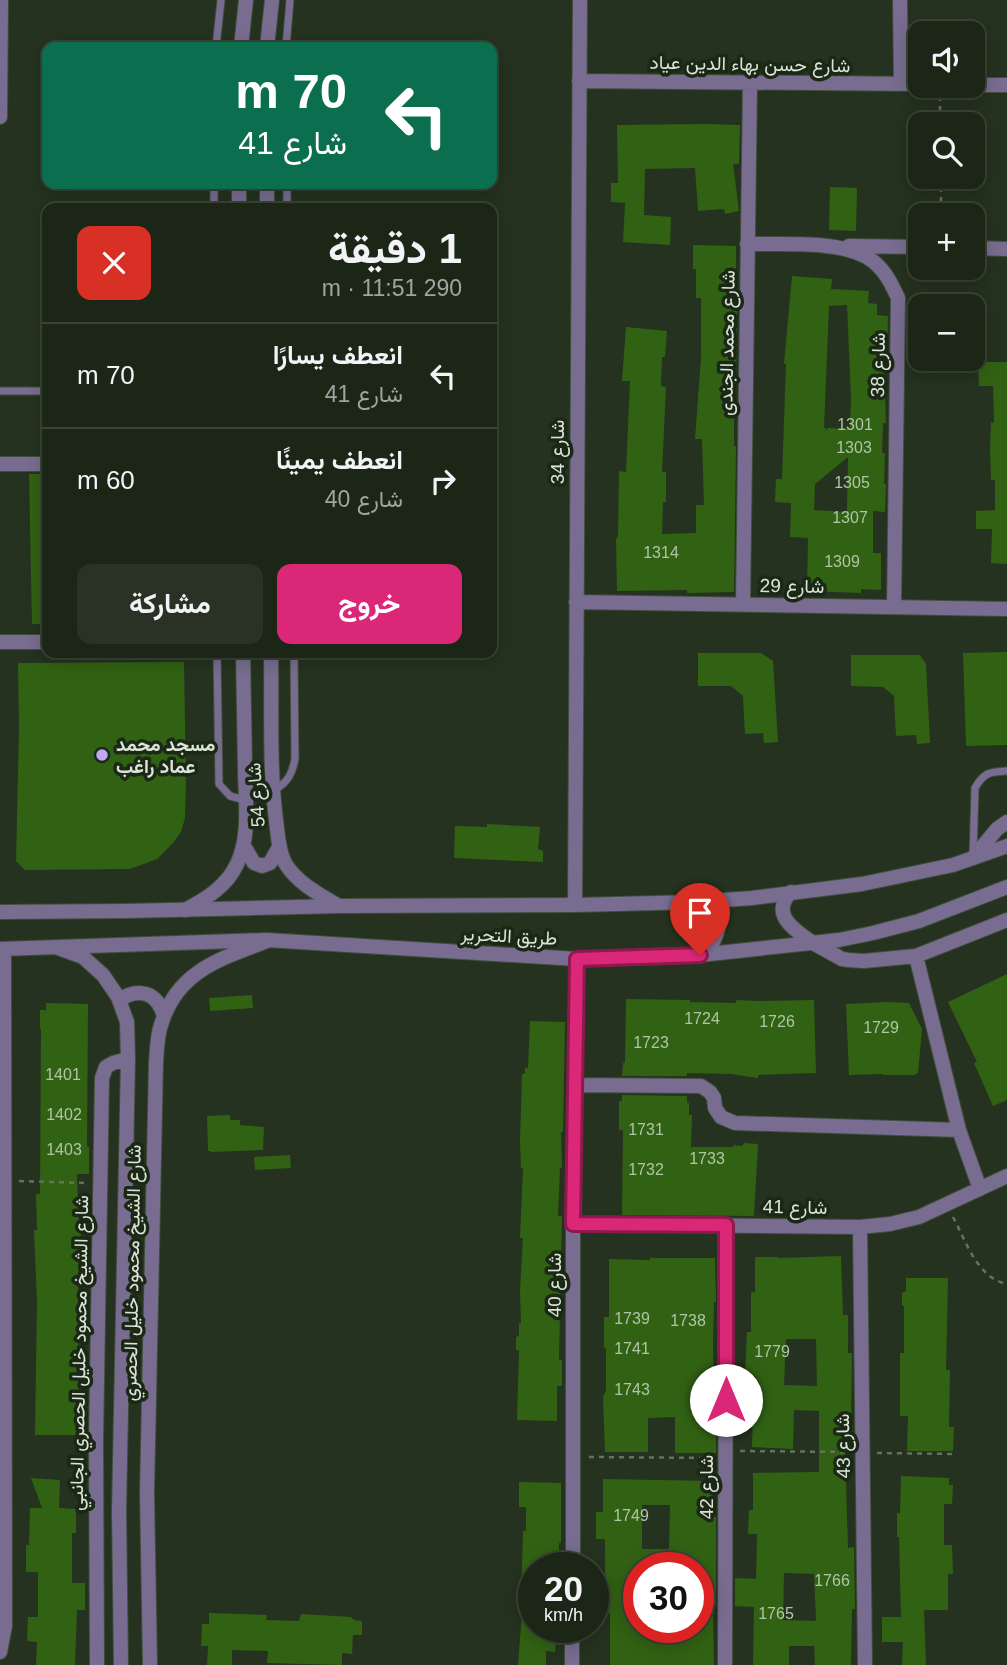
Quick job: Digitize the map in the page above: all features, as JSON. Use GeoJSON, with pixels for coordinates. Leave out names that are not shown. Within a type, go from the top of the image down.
{"type":"FeatureCollection","features":[{"type":"Feature","properties":{"kind":"street"},"geometry":{"type":"LineString","coordinates":[[0,117],[1,0]]}},
{"type":"Feature","properties":{"kind":"street"},"geometry":{"type":"LineString","coordinates":[[242,42],[246,0]]}},
{"type":"Feature","properties":{"kind":"street"},"geometry":{"type":"LineString","coordinates":[[268,42],[272,0]]}},
{"type":"Feature","properties":{"kind":"street","name":"شارع 34"},"geometry":{"type":"LineString","coordinates":[[575,905],[580,0]]}},
{"type":"Feature","properties":{"kind":"street"},"geometry":{"type":"LineString","coordinates":[[900,0],[901,84]]}},
{"type":"Feature","properties":{"kind":"street","name":"شارع حسن بهاء الدين عياد"},"geometry":{"type":"LineString","coordinates":[[579,81],[908,84]]}},
{"type":"Feature","properties":{"kind":"street","name":"شارع محمد الجندى"},"geometry":{"type":"LineString","coordinates":[[743,604],[750,83]]}},
{"type":"Feature","properties":{"kind":"street"},"geometry":{"type":"LineString","coordinates":[[985,85],[1007,85]]}},
{"type":"Feature","properties":{"kind":"street","name":"شارع 38"},"geometry":{"type":"LineString","coordinates":[[747,244],[833,246],[855,251],[874,262],[888,278],[898,298],[894,607]]}},
{"type":"Feature","properties":{"kind":"street"},"geometry":{"type":"LineString","coordinates":[[833,246],[908,247]]}},
{"type":"Feature","properties":{"kind":"street"},"geometry":{"type":"LineString","coordinates":[[985,248],[1007,249]]}},
{"type":"Feature","properties":{"kind":"street"},"geometry":{"type":"LineString","coordinates":[[0,464],[42,464]]}},
{"type":"Feature","properties":{"kind":"street","name":"شارع 29"},"geometry":{"type":"LineString","coordinates":[[576,602],[1007,609]]}},
{"type":"Feature","properties":{"kind":"street"},"geometry":{"type":"LineString","coordinates":[[0,642],[42,642]]}},
{"type":"Feature","properties":{"kind":"street","name":"شارع 54"},"geometry":{"type":"LineString","coordinates":[[185,910],[222,885],[236,867],[244,846],[246,800],[243,658]]}},
{"type":"Feature","properties":{"kind":"street","name":"شارع 54"},"geometry":{"type":"LineString","coordinates":[[271,658],[272,792],[279,847],[285,863],[300,880],[339,906]]}},
{"type":"Feature","properties":{"kind":"street"},"geometry":{"type":"LineString","coordinates":[[973,858],[997,829],[1007,822]]}},
{"type":"Feature","properties":{"kind":"street"},"geometry":{"type":"LineString","coordinates":[[244,846],[254,863],[262,866],[270,863],[279,847]]}},
{"type":"Feature","properties":{"kind":"street","name":"طريق التحرير"},"geometry":{"type":"LineString","coordinates":[[0,912],[709,901],[862,884],[953,865],[1007,846]]}},
{"type":"Feature","properties":{"kind":"street","name":"طريق التحرير"},"geometry":{"type":"LineString","coordinates":[[2,949],[267,940],[577,959],[706,954],[839,940],[919,922],[1007,887]]}},
{"type":"Feature","properties":{"kind":"street"},"geometry":{"type":"LineString","coordinates":[[791,892],[783,905],[790,927],[813,943],[849,960],[916,956],[1007,920]]}},
{"type":"Feature","properties":{"kind":"street"},"geometry":{"type":"LineString","coordinates":[[706,954],[718,934],[719,927],[716,912],[709,901]]}},
{"type":"Feature","properties":{"kind":"street","name":"شارع الشيخ محمود خليل الحصري"},"geometry":{"type":"LineString","coordinates":[[150,1665],[147,1493],[156,1062],[160,1027],[181,987],[197,971],[267,940]]}},
{"type":"Feature","properties":{"kind":"street","name":"شارع الشيخ محمود خليل الحصري"},"geometry":{"type":"LineString","coordinates":[[58,948],[83,957],[103,975],[119,1000],[127,1022],[119,1511],[121,1665]]}},
{"type":"Feature","properties":{"kind":"street"},"geometry":{"type":"LineString","coordinates":[[0,1652],[5,1626],[2,949]]}},
{"type":"Feature","properties":{"kind":"street"},"geometry":{"type":"LineString","coordinates":[[916,956],[959,1130],[980,1189]]}},
{"type":"Feature","properties":{"kind":"street","name":"شارع 40"},"geometry":{"type":"LineString","coordinates":[[573,1552],[573,1224],[577,959]]}},
{"type":"Feature","properties":{"kind":"street"},"geometry":{"type":"LineString","coordinates":[[119,1000],[136,992],[144,993],[157,1002],[164,1016]]}},
{"type":"Feature","properties":{"kind":"street","name":"شارع الشيخ محمود خليل الحصري الجانبي"},"geometry":{"type":"LineString","coordinates":[[97,1665],[96,1441],[102,1078],[106,1067],[128,1059]]}},
{"type":"Feature","properties":{"kind":"street"},"geometry":{"type":"LineString","coordinates":[[575,1085],[701,1086],[710,1091],[721,1117],[735,1123],[959,1130]]}},
{"type":"Feature","properties":{"kind":"street","name":"شارع 41"},"geometry":{"type":"LineString","coordinates":[[573,1224],[860,1227],[890,1224],[947,1205],[1007,1176]]}},
{"type":"Feature","properties":{"kind":"street","name":"شارع 42"},"geometry":{"type":"LineString","coordinates":[[725,1665],[726,1225]]}},
{"type":"Feature","properties":{"kind":"street","name":"شارع 43"},"geometry":{"type":"LineString","coordinates":[[860,1227],[865,1665]]}},
{"type":"Feature","properties":{"kind":"street"},"geometry":{"type":"LineString","coordinates":[[572,1643],[572,1665]]}},
{"type":"Feature","properties":{"kind":"lane"},"geometry":{"type":"LineString","coordinates":[[217,42],[221,0]]}},
{"type":"Feature","properties":{"kind":"lane"},"geometry":{"type":"LineString","coordinates":[[286,42],[290,0]]}},
{"type":"Feature","properties":{"kind":"lane"},"geometry":{"type":"LineString","coordinates":[[0,391],[42,391]]}},
{"type":"Feature","properties":{"kind":"lane"},"geometry":{"type":"LineString","coordinates":[[217,658],[219,784],[230,796],[246,800]]}},
{"type":"Feature","properties":{"kind":"lane"},"geometry":{"type":"LineString","coordinates":[[272,792],[286,783],[295,759],[294,658]]}},
{"type":"Feature","properties":{"kind":"lane"},"geometry":{"type":"LineString","coordinates":[[973,858],[975,788],[980,779],[989,772],[1007,771]]}},
{"type":"Feature","properties":{"kind":"path"},"geometry":{"type":"LineString","coordinates":[[4,1180],[100,1183]]}},
{"type":"Feature","properties":{"kind":"path"},"geometry":{"type":"LineString","coordinates":[[947,1205],[986,1274],[1007,1284]]}},
{"type":"Feature","properties":{"kind":"path"},"geometry":{"type":"LineString","coordinates":[[573,1457],[863,1452],[957,1454]]}},
{"type":"Feature","properties":{"kind":"building"},"geometry":{"type":"Polygon","coordinates":[[[617,125],[740,125],[739,164],[733,164],[739,211],[725,214],[724,209],[698,211],[695,168],[645,169],[644,215],[671,217],[670,245],[623,242],[625,203],[611,202],[611,183],[618,183],[617,125]]]}},
{"type":"Feature","properties":{"kind":"building"},"geometry":{"type":"Polygon","coordinates":[[[830,187],[857,188],[856,231],[829,230],[830,187]]]}},
{"type":"Feature","properties":{"kind":"building"},"geometry":{"type":"Polygon","coordinates":[[[693,245],[736,246],[734,592],[617,591],[619,471],[626,472],[630,381],[622,381],[626,327],[667,331],[665,357],[662,357],[661,386],[666,387],[662,472],[666,472],[666,502],[663,502],[662,534],[696,533],[696,505],[704,505],[702,439],[695,439],[701,357],[701,298],[696,298],[693,245]]]}},
{"type":"Feature","properties":{"kind":"building"},"geometry":{"type":"Polygon","coordinates":[[[792,276],[832,279],[831,289],[869,291],[868,303],[877,304],[877,315],[888,316],[887,365],[884,365],[886,423],[883,423],[882,453],[885,453],[885,512],[873,511],[873,553],[881,553],[881,590],[861,589],[861,593],[807,591],[808,538],[790,537],[791,503],[775,502],[776,479],[782,479],[784,364],[792,276]],[[847,305],[829,306],[826,431],[828,428],[850,429],[847,305]],[[848,457],[815,484],[814,510],[847,512],[848,457]]]}},
{"type":"Feature","properties":{"kind":"building"},"geometry":{"type":"Polygon","coordinates":[[[985,362],[1007,362],[1007,564],[991,563],[992,529],[976,529],[976,511],[995,510],[995,480],[991,480],[990,449],[991,422],[994,423],[993,386],[979,386],[978,371],[985,371],[985,362]]]}},
{"type":"Feature","properties":{"kind":"building"},"geometry":{"type":"Polygon","coordinates":[[[29,474],[42,474],[42,624],[32,624],[29,474]]]}},
{"type":"Feature","properties":{"kind":"building"},"geometry":{"type":"Polygon","coordinates":[[[1007,652],[1007,745],[966,746],[963,653],[1007,652]]]}},
{"type":"Feature","properties":{"kind":"building"},"geometry":{"type":"Polygon","coordinates":[[[698,653],[761,653],[773,661],[778,742],[764,743],[763,733],[745,734],[743,696],[731,686],[698,686],[698,653]]]}},
{"type":"Feature","properties":{"kind":"building"},"geometry":{"type":"Polygon","coordinates":[[[851,655],[920,655],[926,664],[930,743],[917,744],[916,735],[896,736],[894,696],[883,687],[851,686],[851,655]]]}},
{"type":"Feature","properties":{"kind":"building","name":"مسجد محمد عماد راغب"},"geometry":{"type":"Polygon","coordinates":[[[184,662],[185,818],[181,832],[173,843],[157,859],[130,869],[25,870],[16,861],[18,663],[184,662]]]}},
{"type":"Feature","properties":{"kind":"building"},"geometry":{"type":"Polygon","coordinates":[[[487,824],[540,827],[538,849],[543,851],[543,862],[454,858],[455,826],[487,827],[487,824]]]}},
{"type":"Feature","properties":{"kind":"building"},"geometry":{"type":"Polygon","coordinates":[[[1007,974],[1007,1100],[993,1106],[974,1063],[977,1062],[948,1002],[1007,974]]]}},
{"type":"Feature","properties":{"kind":"building"},"geometry":{"type":"Polygon","coordinates":[[[252,995],[253,1008],[210,1011],[209,998],[252,995]]]}},
{"type":"Feature","properties":{"kind":"building"},"geometry":{"type":"Polygon","coordinates":[[[626,999],[736,1003],[736,1000],[814,1000],[816,1073],[758,1075],[758,1078],[687,1073],[687,1076],[622,1076],[625,1063],[626,999]]]}},
{"type":"Feature","properties":{"kind":"building"},"geometry":{"type":"Polygon","coordinates":[[[46,1003],[88,1004],[89,1174],[77,1174],[81,1231],[78,1291],[79,1435],[35,1435],[37,1302],[34,1230],[37,1230],[36,1194],[40,1194],[40,1010],[46,1010],[46,1003]]]}},
{"type":"Feature","properties":{"kind":"building"},"geometry":{"type":"Polygon","coordinates":[[[909,1003],[922,1029],[918,1073],[849,1075],[846,1004],[909,1003]]]}},
{"type":"Feature","properties":{"kind":"building"},"geometry":{"type":"Polygon","coordinates":[[[530,1021],[565,1022],[562,1168],[558,1216],[562,1216],[559,1360],[562,1360],[562,1386],[557,1386],[557,1421],[517,1420],[519,1350],[516,1350],[516,1337],[519,1336],[521,1323],[523,1238],[520,1238],[523,1168],[520,1142],[522,1074],[525,1074],[525,1068],[528,1068],[530,1021]]]}},
{"type":"Feature","properties":{"kind":"building"},"geometry":{"type":"Polygon","coordinates":[[[622,1095],[687,1096],[689,1115],[692,1115],[691,1147],[758,1144],[754,1216],[622,1215],[623,1130],[619,1130],[619,1101],[622,1101],[622,1095]]]}},
{"type":"Feature","properties":{"kind":"building"},"geometry":{"type":"Polygon","coordinates":[[[230,1115],[230,1120],[240,1120],[240,1125],[264,1127],[263,1150],[208,1151],[207,1116],[230,1115]]]}},
{"type":"Feature","properties":{"kind":"building"},"geometry":{"type":"Polygon","coordinates":[[[290,1155],[291,1168],[255,1170],[254,1157],[290,1155]]]}},
{"type":"Feature","properties":{"kind":"building"},"geometry":{"type":"Polygon","coordinates":[[[841,1256],[843,1315],[848,1315],[848,1353],[852,1353],[853,1450],[845,1450],[848,1548],[854,1547],[855,1609],[852,1609],[851,1665],[815,1665],[814,1646],[789,1646],[789,1665],[753,1665],[754,1607],[735,1606],[735,1578],[756,1579],[757,1534],[748,1534],[749,1510],[753,1510],[753,1473],[819,1472],[819,1411],[794,1410],[793,1449],[752,1447],[753,1410],[749,1410],[749,1375],[745,1375],[747,1332],[751,1332],[751,1292],[755,1292],[755,1257],[841,1256]],[[786,1339],[784,1385],[817,1386],[816,1339],[786,1339]],[[784,1573],[783,1620],[815,1621],[814,1574],[784,1573]]]}},
{"type":"Feature","properties":{"kind":"building"},"geometry":{"type":"Polygon","coordinates":[[[715,1258],[713,1345],[716,1453],[675,1453],[675,1417],[648,1418],[648,1452],[605,1452],[604,1317],[609,1317],[609,1259],[715,1258]]]}},
{"type":"Feature","properties":{"kind":"building"},"geometry":{"type":"Polygon","coordinates":[[[906,1278],[948,1278],[946,1370],[950,1370],[949,1427],[954,1427],[953,1451],[907,1451],[908,1416],[900,1416],[900,1353],[904,1353],[902,1293],[906,1291],[906,1278]]]}},
{"type":"Feature","properties":{"kind":"building"},"geometry":{"type":"Polygon","coordinates":[[[901,1476],[949,1478],[949,1485],[953,1485],[952,1504],[944,1504],[944,1545],[952,1545],[953,1574],[948,1574],[948,1610],[924,1610],[926,1665],[902,1665],[903,1642],[882,1642],[882,1617],[901,1617],[897,1513],[900,1513],[901,1476]]]}},
{"type":"Feature","properties":{"kind":"building"},"geometry":{"type":"Polygon","coordinates":[[[31,1478],[60,1480],[59,1508],[76,1509],[76,1533],[72,1533],[72,1583],[85,1583],[85,1610],[77,1610],[75,1665],[36,1665],[37,1642],[27,1641],[28,1617],[38,1617],[38,1572],[26,1572],[30,1508],[42,1508],[31,1478]]]}},
{"type":"Feature","properties":{"kind":"building"},"geometry":{"type":"Polygon","coordinates":[[[603,1479],[713,1481],[713,1517],[716,1517],[716,1605],[714,1552],[623,1552],[623,1643],[714,1643],[714,1665],[610,1665],[609,1552],[605,1552],[605,1539],[596,1539],[596,1512],[603,1512],[603,1479]],[[642,1505],[642,1549],[669,1549],[670,1505],[642,1505]]]}},
{"type":"Feature","properties":{"kind":"building"},"geometry":{"type":"Polygon","coordinates":[[[519,1482],[561,1483],[559,1552],[522,1552],[526,1507],[519,1507],[519,1482]]]}},
{"type":"Feature","properties":{"kind":"building"},"geometry":{"type":"Polygon","coordinates":[[[209,1613],[267,1615],[266,1620],[299,1621],[301,1614],[351,1617],[362,1621],[362,1635],[353,1635],[352,1654],[342,1653],[342,1665],[267,1663],[268,1651],[232,1650],[232,1665],[207,1665],[208,1646],[201,1646],[202,1624],[209,1624],[209,1613]]]}},
{"type":"Feature","properties":{"kind":"building"},"geometry":{"type":"Polygon","coordinates":[[[520,1643],[556,1643],[555,1652],[546,1651],[546,1665],[518,1665],[520,1643]]]}},
{"type":"Feature","properties":{"kind":"place","name":"مسجد محمد عماد راغب"},"geometry":{"type":"Point","coordinates":[102,755]}},
{"type":"Feature","properties":{"kind":"route"},"geometry":{"type":"LineString","coordinates":[[700,955],[577,959],[573,1224],[726,1225],[726,1400]]}}]}
